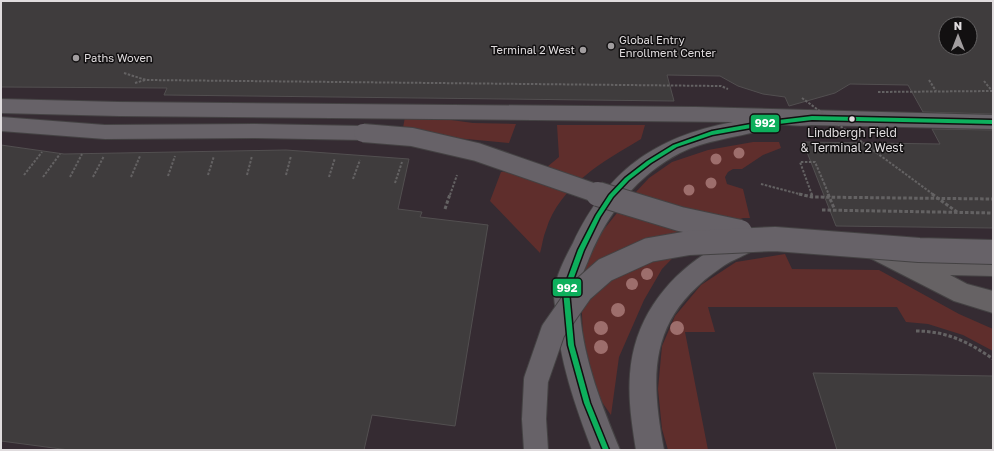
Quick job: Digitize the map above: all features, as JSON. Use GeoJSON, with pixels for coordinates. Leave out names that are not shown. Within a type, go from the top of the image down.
{"type":"FeatureCollection","features":[{"type":"Feature","properties":{"kind":"main road"},"geometry":{"type":"LineString","coordinates":[[1,106],[126,109],[696,114],[993,122]]}},
{"type":"Feature","properties":{"kind":"main road"},"geometry":{"type":"LineString","coordinates":[[606,450],[587,403],[571,345],[566,291],[581,250],[598,216],[618,187],[637,170],[675,146],[712,133],[762,124],[812,118]]}},
{"type":"Feature","properties":{"kind":"main road"},"geometry":{"type":"LineString","coordinates":[[1,124],[105,132],[263,131],[363,133],[412,137],[470,150],[659,213],[702,224],[775,239]]}},
{"type":"Feature","properties":{"kind":"main road"},"geometry":{"type":"LineString","coordinates":[[650,450],[643,406],[643,376],[647,347],[656,322],[667,305],[681,286],[699,270],[713,259],[736,247],[759,238],[793,232],[828,234],[854,241],[876,250]]}},
{"type":"Feature","properties":{"kind":"main road"},"geometry":{"type":"LineString","coordinates":[[536,450],[534,419],[536,380],[553,331],[580,291],[605,270],[649,250],[689,243],[775,239],[919,250],[993,252]]}},
{"type":"Feature","properties":{"kind":"lane"},"geometry":{"type":"LineString","coordinates":[[876,250],[890,256],[921,264],[993,266]]}},
{"type":"Feature","properties":{"kind":"lane"},"geometry":{"type":"LineString","coordinates":[[876,250],[962,293],[993,302]]}},
{"type":"Feature","properties":{"kind":"path"},"geometry":{"type":"LineString","coordinates":[[929,80],[936,91]]}},
{"type":"Feature","properties":{"kind":"path"},"geometry":{"type":"LineString","coordinates":[[984,81],[992,91]]}},
{"type":"Feature","properties":{"kind":"path"},"geometry":{"type":"LineString","coordinates":[[802,98],[957,212]]}},
{"type":"Feature","properties":{"kind":"path"},"geometry":{"type":"LineString","coordinates":[[24,175],[43,150]]}},
{"type":"Feature","properties":{"kind":"path"},"geometry":{"type":"LineString","coordinates":[[168,176],[178,150]]}},
{"type":"Feature","properties":{"kind":"path"},"geometry":{"type":"LineString","coordinates":[[208,175],[216,150]]}},
{"type":"Feature","properties":{"kind":"path"},"geometry":{"type":"LineString","coordinates":[[247,175],[254,150]]}},
{"type":"Feature","properties":{"kind":"path"},"geometry":{"type":"LineString","coordinates":[[286,175],[292,150]]}},
{"type":"Feature","properties":{"kind":"path"},"geometry":{"type":"LineString","coordinates":[[131,177],[142,151]]}},
{"type":"Feature","properties":{"kind":"path"},"geometry":{"type":"LineString","coordinates":[[43,177],[62,152]]}},
{"type":"Feature","properties":{"kind":"path"},"geometry":{"type":"LineString","coordinates":[[70,177],[83,152]]}},
{"type":"Feature","properties":{"kind":"path"},"geometry":{"type":"LineString","coordinates":[[93,177],[106,152]]}},
{"type":"Feature","properties":{"kind":"path"},"geometry":{"type":"LineString","coordinates":[[329,177],[337,152]]}},
{"type":"Feature","properties":{"kind":"path"},"geometry":{"type":"LineString","coordinates":[[353,179],[362,154]]}},
{"type":"Feature","properties":{"kind":"path"},"geometry":{"type":"LineString","coordinates":[[395,183],[403,158]]}},
{"type":"Feature","properties":{"kind":"path"},"geometry":{"type":"LineString","coordinates":[[812,197],[800,162],[815,162],[834,210]]}},
{"type":"Feature","properties":{"kind":"path"},"geometry":{"type":"LineString","coordinates":[[761,184],[812,197],[993,199]]}},
{"type":"Feature","properties":{"kind":"path"},"geometry":{"type":"LineString","coordinates":[[821,210],[993,213]]}},
{"type":"Feature","properties":{"kind":"path"},"geometry":{"type":"LineString","coordinates":[[916,331],[932,330],[955,336],[976,346],[993,359]]}},
{"type":"Feature","properties":{"kind":"shaded area"},"geometry":{"type":"Polygon","coordinates":[[[1,1],[993,1],[993,450],[1,450],[1,1]]]}},
{"type":"Feature","properties":{"kind":"shaded area"},"geometry":{"type":"Polygon","coordinates":[[[405,117],[444,119],[473,123],[516,124],[509,143],[402,133],[405,117]]]}},
{"type":"Feature","properties":{"kind":"shaded area"},"geometry":{"type":"Polygon","coordinates":[[[557,125],[645,125],[641,139],[598,166],[572,187],[553,214],[544,236],[540,253],[490,201],[501,172],[547,167],[559,157],[557,125]]]}},
{"type":"Feature","properties":{"kind":"shaded area"},"geometry":{"type":"Polygon","coordinates":[[[753,142],[779,142],[781,148],[763,155],[742,169],[733,169],[728,172],[725,177],[727,184],[743,189],[750,218],[743,218],[694,236],[662,269],[644,300],[619,357],[611,415],[597,395],[583,336],[580,273],[597,238],[621,208],[649,178],[672,162],[708,150],[753,142]]]}},
{"type":"Feature","properties":{"kind":"shaded area"},"geometry":{"type":"Polygon","coordinates":[[[785,254],[792,269],[879,270],[959,314],[993,329],[993,351],[963,335],[928,324],[906,322],[897,307],[708,307],[715,332],[685,332],[708,450],[668,450],[662,429],[658,389],[662,346],[675,316],[701,285],[736,262],[785,254]]]}},
{"type":"Feature","properties":{"kind":"building","name":"Terminal 2 West"},"geometry":{"type":"Polygon","coordinates":[[[1,1],[993,1],[993,114],[923,112],[908,85],[850,84],[835,93],[789,106],[785,97],[763,94],[738,86],[720,76],[667,75],[674,101],[164,95],[167,88],[1,87],[1,1]]]}},
{"type":"Feature","properties":{"kind":"building"},"geometry":{"type":"Polygon","coordinates":[[[932,129],[993,130],[993,228],[836,226],[803,142],[940,144],[932,129]]]}},
{"type":"Feature","properties":{"kind":"building"},"geometry":{"type":"Polygon","coordinates":[[[1,145],[64,154],[286,150],[409,159],[398,209],[422,212],[420,217],[488,225],[455,426],[372,415],[364,450],[69,450],[1,441],[1,145]]]}},
{"type":"Feature","properties":{"kind":"building"},"geometry":{"type":"Polygon","coordinates":[[[813,373],[993,376],[993,450],[837,450],[813,373]]]}},
{"type":"Feature","properties":{"kind":"transit line","name":"992"},"geometry":{"type":"LineString","coordinates":[[606,450],[587,403],[571,345],[566,291],[581,250],[598,216],[611,196],[627,179],[649,162],[675,146],[712,133],[762,124],[812,118],[993,122]]}},
{"type":"Feature","properties":{"kind":"place","name":"Global Entry Enrollment Center"},"geometry":{"type":"Point","coordinates":[611,46]}},
{"type":"Feature","properties":{"kind":"place","name":"Terminal 2 West"},"geometry":{"type":"Point","coordinates":[583,50]}},
{"type":"Feature","properties":{"kind":"place","name":"Paths Woven"},"geometry":{"type":"Point","coordinates":[76,58]}},
{"type":"Feature","properties":{"kind":"place","name":"Lindbergh Field & Terminal 2 West"},"geometry":{"type":"Point","coordinates":[852,119]}}]}
